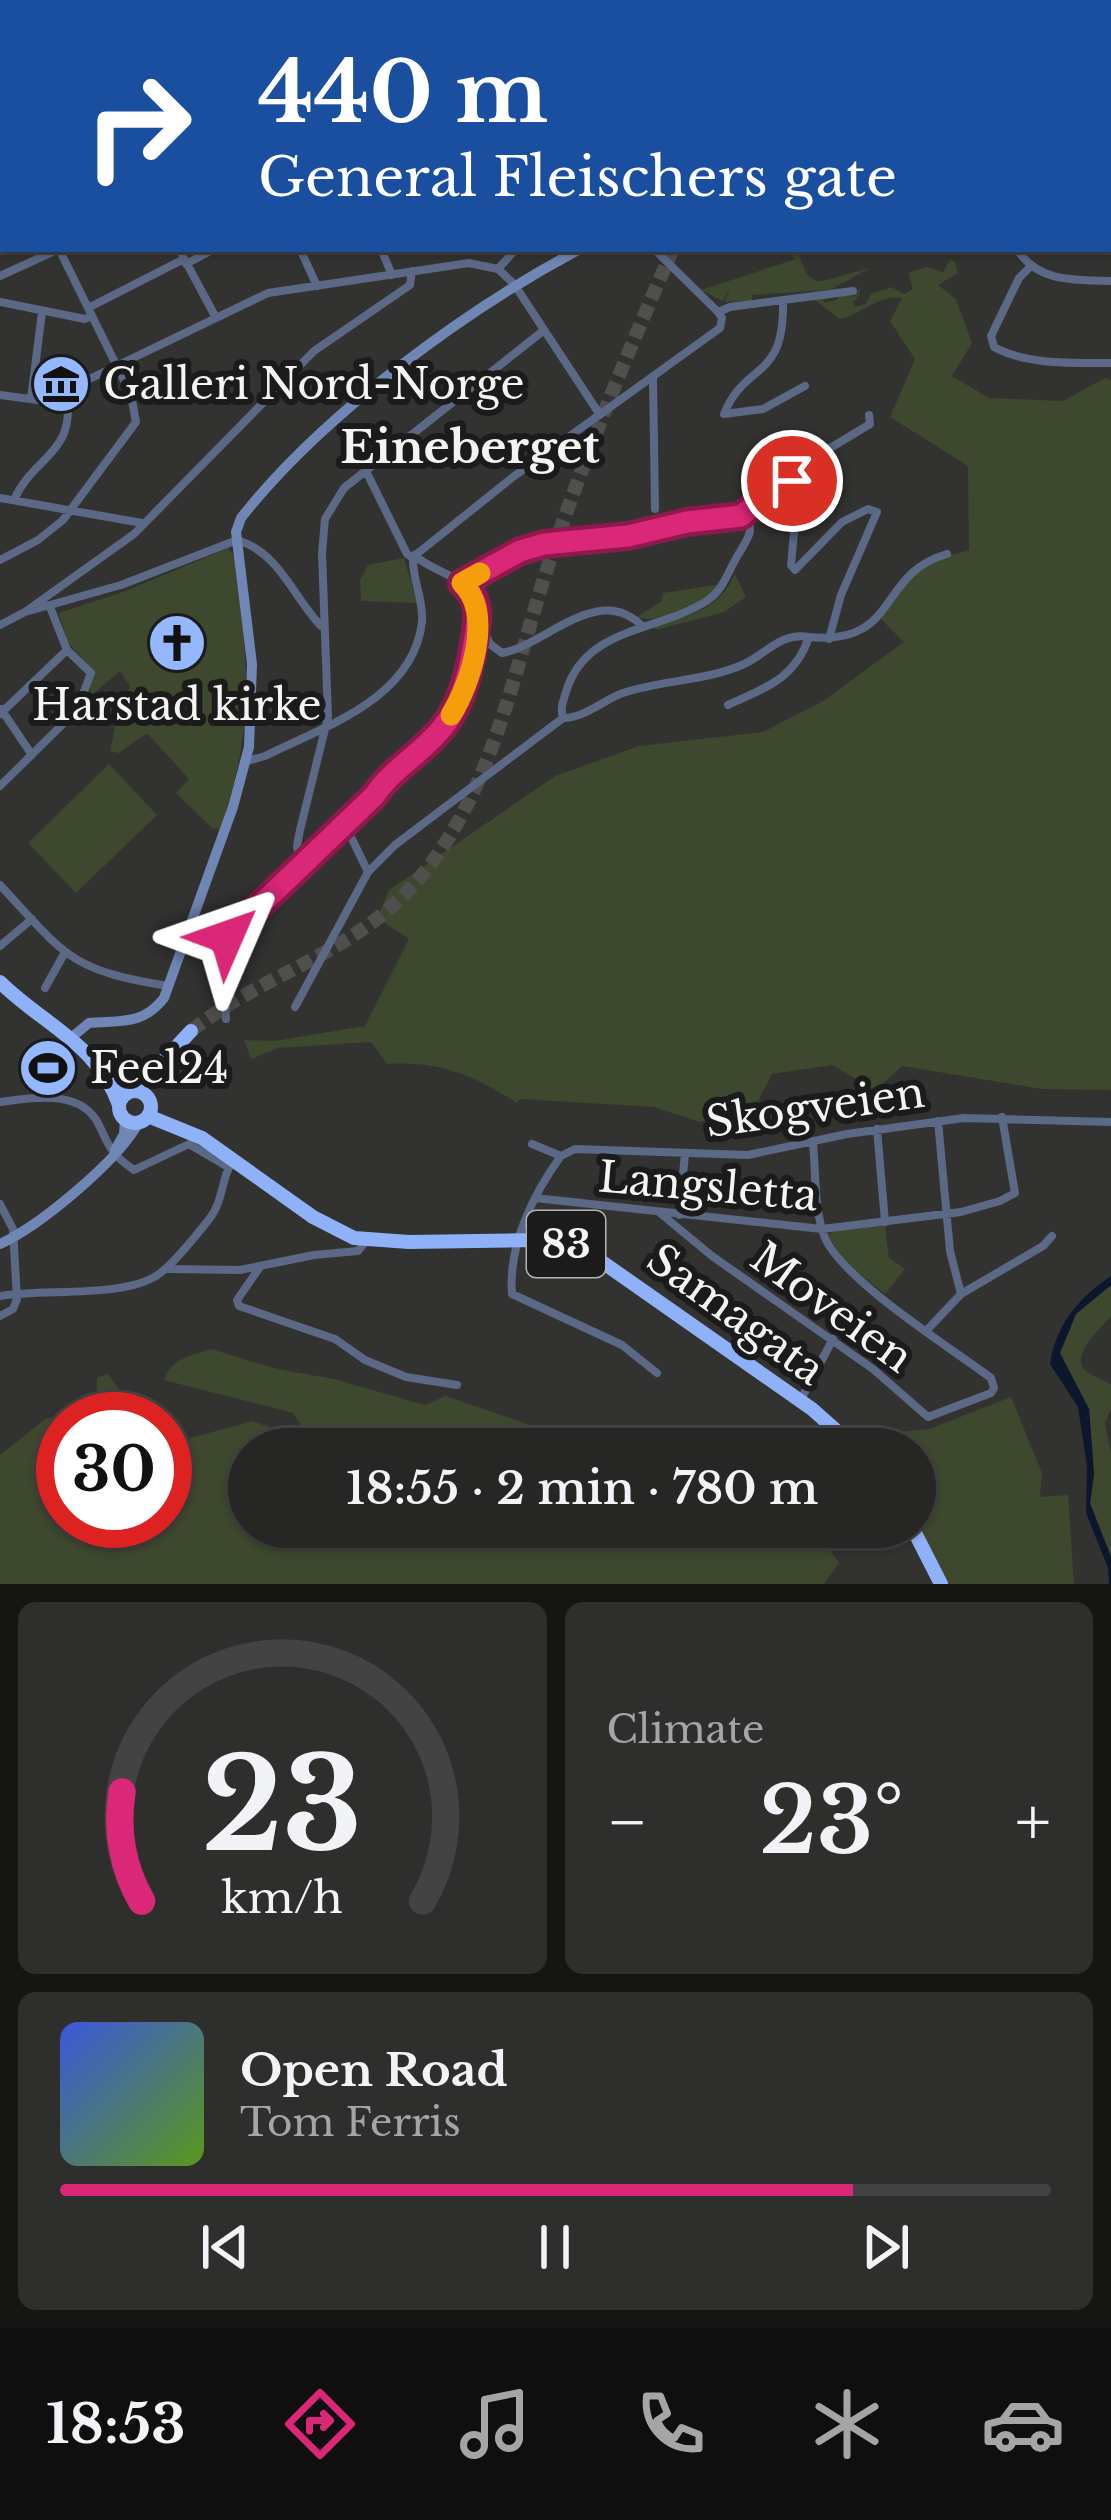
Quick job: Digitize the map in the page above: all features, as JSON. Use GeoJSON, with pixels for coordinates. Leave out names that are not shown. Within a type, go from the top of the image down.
{"type":"FeatureCollection","features":[{"type":"Feature","properties":{"kind":"highway","name":"Samagata"},"geometry":{"type":"LineString","coordinates":[[2,988],[30,996],[74,1034],[137,1105],[178,1125],[322,1223],[366,1240],[519,1239],[568,1244],[598,1257],[837,1428]]}},
{"type":"Feature","properties":{"kind":"highway"},"geometry":{"type":"LineString","coordinates":[[137,1105],[162,1061],[191,1031]]}},
{"type":"Feature","properties":{"kind":"highway"},"geometry":{"type":"LineString","coordinates":[[922,1548],[940,1584]]}},
{"type":"Feature","properties":{"kind":"street"},"geometry":{"type":"LineString","coordinates":[[2,276],[53,252]]}},
{"type":"Feature","properties":{"kind":"street"},"geometry":{"type":"LineString","coordinates":[[0,560],[54,529],[132,431],[136,415],[60,252]]}},
{"type":"Feature","properties":{"kind":"street"},"geometry":{"type":"LineString","coordinates":[[180,252],[214,316]]}},
{"type":"Feature","properties":{"kind":"street"},"geometry":{"type":"LineString","coordinates":[[5,303],[85,319],[90,312],[207,252]]}},
{"type":"Feature","properties":{"kind":"street"},"geometry":{"type":"LineString","coordinates":[[301,252],[316,286]]}},
{"type":"Feature","properties":{"kind":"street"},"geometry":{"type":"LineString","coordinates":[[382,252],[392,274]]}},
{"type":"Feature","properties":{"kind":"street"},"geometry":{"type":"LineString","coordinates":[[498,269],[513,252]]}},
{"type":"Feature","properties":{"kind":"street"},"geometry":{"type":"LineString","coordinates":[[74,1034],[93,1022],[141,1018],[160,1004],[184,948],[247,761],[252,664],[238,522],[318,435],[514,284],[574,252]]}},
{"type":"Feature","properties":{"kind":"street"},"geometry":{"type":"LineString","coordinates":[[413,556],[716,332],[722,323],[718,312],[657,252]]}},
{"type":"Feature","properties":{"kind":"street"},"geometry":{"type":"LineString","coordinates":[[1019,252],[1031,266],[1056,278],[1111,281]]}},
{"type":"Feature","properties":{"kind":"street"},"geometry":{"type":"LineString","coordinates":[[14,500],[64,436],[69,391],[259,296],[392,274],[469,263],[498,269],[514,284],[600,415]]}},
{"type":"Feature","properties":{"kind":"street"},"geometry":{"type":"LineString","coordinates":[[1031,266],[1019,278],[991,337],[994,346],[1054,361],[1111,363]]}},
{"type":"Feature","properties":{"kind":"street"},"geometry":{"type":"LineString","coordinates":[[0,625],[107,555],[314,351],[410,285],[412,272]]}},
{"type":"Feature","properties":{"kind":"street"},"geometry":{"type":"LineString","coordinates":[[718,312],[853,291]]}},
{"type":"Feature","properties":{"kind":"street"},"geometry":{"type":"LineString","coordinates":[[783,300],[778,351],[726,407],[724,415],[764,409],[806,386]]}},
{"type":"Feature","properties":{"kind":"street"},"geometry":{"type":"LineString","coordinates":[[31,399],[42,311]]}},
{"type":"Feature","properties":{"kind":"street"},"geometry":{"type":"LineString","coordinates":[[300,865],[300,830],[327,725],[322,627],[325,518],[334,499],[365,469],[543,331]]}},
{"type":"Feature","properties":{"kind":"street"},"geometry":{"type":"LineString","coordinates":[[653,376],[655,509]]}},
{"type":"Feature","properties":{"kind":"street"},"geometry":{"type":"LineString","coordinates":[[0,395],[68,404]]}},
{"type":"Feature","properties":{"kind":"street"},"geometry":{"type":"LineString","coordinates":[[462,583],[520,551],[544,544],[628,536],[745,514],[789,476],[870,424],[869,415]]}},
{"type":"Feature","properties":{"kind":"street"},"geometry":{"type":"LineString","coordinates":[[184,948],[214,943],[243,923],[385,779],[442,729],[464,690],[478,620],[476,601],[462,583],[407,554],[365,469]]}},
{"type":"Feature","properties":{"kind":"street"},"geometry":{"type":"LineString","coordinates":[[789,476],[796,493],[790,565],[796,570],[842,521],[868,509],[877,512],[841,595],[829,639]]}},
{"type":"Feature","properties":{"kind":"street"},"geometry":{"type":"LineString","coordinates":[[0,498],[144,523]]}},
{"type":"Feature","properties":{"kind":"street"},"geometry":{"type":"LineString","coordinates":[[563,718],[570,677],[580,662],[603,644],[696,607],[718,592],[749,537],[751,527],[745,514]]}},
{"type":"Feature","properties":{"kind":"street"},"geometry":{"type":"LineString","coordinates":[[25,611],[145,577],[237,540],[257,548],[280,569],[322,627]]}},
{"type":"Feature","properties":{"kind":"street"},"geometry":{"type":"LineString","coordinates":[[295,1007],[368,872],[395,845],[563,718],[575,718],[615,696],[644,687],[734,668],[791,635],[842,639],[862,632],[916,569],[947,554]]}},
{"type":"Feature","properties":{"kind":"street"},"geometry":{"type":"LineString","coordinates":[[247,761],[327,725],[389,688],[408,664],[422,614],[413,556]]}},
{"type":"Feature","properties":{"kind":"street"},"geometry":{"type":"LineString","coordinates":[[0,786],[77,710],[91,679],[90,668],[67,650],[50,607]]}},
{"type":"Feature","properties":{"kind":"street"},"geometry":{"type":"LineString","coordinates":[[478,620],[490,644],[502,653],[590,613],[623,614],[642,626]]}},
{"type":"Feature","properties":{"kind":"street"},"geometry":{"type":"LineString","coordinates":[[728,705],[786,677],[798,664],[809,638]]}},
{"type":"Feature","properties":{"kind":"street"},"geometry":{"type":"LineString","coordinates":[[32,755],[1,711],[67,650]]}},
{"type":"Feature","properties":{"kind":"street"},"geometry":{"type":"LineString","coordinates":[[340,829],[352,839],[368,872]]}},
{"type":"Feature","properties":{"kind":"street"},"geometry":{"type":"LineString","coordinates":[[0,885],[64,954],[105,974],[170,986]]}},
{"type":"Feature","properties":{"kind":"street"},"geometry":{"type":"LineString","coordinates":[[0,946],[32,919]]}},
{"type":"Feature","properties":{"kind":"street"},"geometry":{"type":"LineString","coordinates":[[214,943],[226,994],[226,1019]]}},
{"type":"Feature","properties":{"kind":"street"},"geometry":{"type":"LineString","coordinates":[[45,988],[64,954]]}},
{"type":"Feature","properties":{"kind":"street"},"geometry":{"type":"LineString","coordinates":[[0,1102],[50,1097],[73,1103],[96,1120],[104,1142],[134,1170],[194,1145],[231,1162],[212,1215],[165,1268],[138,1284],[0,1296]]}},
{"type":"Feature","properties":{"kind":"street"},"geometry":{"type":"LineString","coordinates":[[0,1244],[60,1205],[114,1153],[137,1105]]}},
{"type":"Feature","properties":{"kind":"street","name":"Skogveien"},"geometry":{"type":"LineString","coordinates":[[532,1144],[561,1156],[574,1149],[748,1155],[938,1121],[1002,1117],[1111,1122]]}},
{"type":"Feature","properties":{"kind":"street","name":"Langsletta"},"geometry":{"type":"LineString","coordinates":[[535,1198],[822,1229],[946,1214],[1015,1193],[1002,1117]]}},
{"type":"Feature","properties":{"kind":"street"},"geometry":{"type":"LineString","coordinates":[[938,1121],[946,1214],[961,1294]]}},
{"type":"Feature","properties":{"kind":"street"},"geometry":{"type":"LineString","coordinates":[[877,1129],[884,1222]]}},
{"type":"Feature","properties":{"kind":"street"},"geometry":{"type":"LineString","coordinates":[[813,1144],[822,1229],[842,1263],[927,1330],[961,1294],[1052,1236]]}},
{"type":"Feature","properties":{"kind":"street"},"geometry":{"type":"LineString","coordinates":[[679,1215],[685,1154]]}},
{"type":"Feature","properties":{"kind":"street"},"geometry":{"type":"LineString","coordinates":[[561,1156],[535,1198],[519,1239],[512,1294],[622,1346],[657,1373]]}},
{"type":"Feature","properties":{"kind":"street"},"geometry":{"type":"LineString","coordinates":[[0,1204],[14,1238],[17,1294],[13,1309],[0,1316]]}},
{"type":"Feature","properties":{"kind":"street","name":"Moveien"},"geometry":{"type":"LineString","coordinates":[[660,1214],[832,1339],[928,1417],[993,1391],[991,1378],[927,1330]]}},
{"type":"Feature","properties":{"kind":"street"},"geometry":{"type":"LineString","coordinates":[[165,1268],[260,1267],[358,1251],[366,1240]]}},
{"type":"Feature","properties":{"kind":"street"},"geometry":{"type":"LineString","coordinates":[[260,1267],[237,1300],[238,1306],[335,1339],[365,1360],[406,1377],[457,1385]]}},
{"type":"Feature","properties":{"kind":"street"},"geometry":{"type":"LineString","coordinates":[[800,1401],[832,1339]]}},
{"type":"Feature","properties":{"kind":"green space"},"geometry":{"type":"Polygon","coordinates":[[[797,254],[807,275],[818,282],[870,268],[830,290],[752,295],[752,301],[725,302],[730,288],[723,301],[701,290],[796,259],[791,256],[797,254]]]}},
{"type":"Feature","properties":{"kind":"green space"},"geometry":{"type":"Polygon","coordinates":[[[950,260],[958,273],[938,285],[956,299],[972,343],[952,376],[989,398],[1063,401],[1105,378],[1111,380],[1111,1090],[1042,1089],[902,1066],[876,1090],[832,1065],[772,1074],[753,1111],[700,1122],[654,1107],[520,1099],[517,1103],[455,1072],[387,1064],[371,1042],[278,1048],[251,1059],[244,1040],[275,1041],[365,1026],[409,939],[377,918],[389,890],[555,776],[639,746],[763,732],[823,701],[904,642],[878,616],[926,561],[969,550],[968,466],[890,417],[915,359],[890,321],[902,298],[885,299],[840,319],[813,299],[822,297],[825,303],[838,299],[837,294],[854,297],[862,285],[853,301],[855,307],[891,287],[905,294],[913,289],[908,273],[927,267],[943,272],[950,260]]]}},
{"type":"Feature","properties":{"kind":"green space"},"geometry":{"type":"Polygon","coordinates":[[[228,548],[234,556],[239,594],[246,693],[232,791],[221,828],[213,829],[176,793],[189,779],[147,733],[119,753],[110,751],[130,686],[120,671],[93,694],[89,691],[94,671],[68,643],[59,613],[228,548]]]}},
{"type":"Feature","properties":{"kind":"green space"},"geometry":{"type":"Polygon","coordinates":[[[404,558],[417,603],[361,601],[360,580],[368,565],[404,558]]]}},
{"type":"Feature","properties":{"kind":"green space"},"geometry":{"type":"Polygon","coordinates":[[[735,574],[746,597],[724,612],[656,630],[654,627],[712,603],[735,574]]]}},
{"type":"Feature","properties":{"kind":"green space"},"geometry":{"type":"Polygon","coordinates":[[[721,584],[682,611],[658,618],[637,617],[662,601],[663,593],[721,584]]]}},
{"type":"Feature","properties":{"kind":"green space"},"geometry":{"type":"Polygon","coordinates":[[[109,764],[157,815],[76,893],[28,843],[109,764]]]}},
{"type":"Feature","properties":{"kind":"green space"},"geometry":{"type":"Polygon","coordinates":[[[885,1225],[889,1258],[905,1269],[885,1294],[846,1263],[828,1236],[833,1231],[885,1225]]]}},
{"type":"Feature","properties":{"kind":"green space"},"geometry":{"type":"Polygon","coordinates":[[[1111,1285],[1111,1316],[1090,1340],[1081,1362],[1088,1373],[1111,1384],[1105,1424],[1111,1454],[1111,1557],[1090,1503],[1094,1474],[1089,1409],[1060,1353],[1076,1314],[1111,1285]]]}},
{"type":"Feature","properties":{"kind":"green space"},"geometry":{"type":"Polygon","coordinates":[[[211,1349],[425,1405],[445,1396],[539,1428],[300,1428],[293,1413],[164,1380],[176,1363],[211,1349]]]}},
{"type":"Feature","properties":{"kind":"green space"},"geometry":{"type":"Polygon","coordinates":[[[108,1374],[121,1392],[97,1392],[97,1378],[108,1374]]]}},
{"type":"Feature","properties":{"kind":"green space"},"geometry":{"type":"Polygon","coordinates":[[[1011,1397],[1042,1473],[1040,1497],[1068,1495],[1074,1584],[945,1584],[927,1548],[936,1548],[933,1428],[1011,1397]]]}},
{"type":"Feature","properties":{"kind":"green space"},"geometry":{"type":"Polygon","coordinates":[[[252,1421],[272,1428],[228,1428],[228,1548],[829,1548],[839,1563],[824,1584],[0,1584],[0,1455],[36,1427],[36,1548],[192,1548],[192,1438],[252,1421]]]}},
{"type":"Feature","properties":{"kind":"water"},"geometry":{"type":"Polygon","coordinates":[[[1111,1276],[1111,1285],[1076,1314],[1060,1353],[1089,1409],[1094,1474],[1090,1503],[1111,1557],[1109,1584],[1108,1568],[1086,1513],[1087,1466],[1078,1407],[1050,1364],[1070,1314],[1111,1276]]]}},
{"type":"Feature","properties":{"kind":"tunnel"},"geometry":{"type":"LineString","coordinates":[[191,1031],[381,916],[435,858],[460,819],[497,733],[579,477],[672,252]]}},
{"type":"Feature","properties":{"kind":"slow traffic"},"geometry":{"type":"LineString","coordinates":[[451,715],[468,676],[478,620],[476,601],[462,583],[480,573]]}},
{"type":"Feature","properties":{"kind":"place","name":"Galleri Nord-Norge"},"geometry":{"type":"Point","coordinates":[61,384]}},
{"type":"Feature","properties":{"kind":"place","name":"Harstad kirke"},"geometry":{"type":"Point","coordinates":[177,643]}},
{"type":"Feature","properties":{"kind":"place","name":"Feel24"},"geometry":{"type":"Point","coordinates":[48,1068]}},
{"type":"Feature","properties":{"kind":"district","name":"Eineberget"},"geometry":{"type":"Point","coordinates":[470,447]}},
{"type":"Feature","properties":{"kind":"route"},"geometry":{"type":"LineString","coordinates":[[227,937],[374,796],[385,779],[442,729],[464,690],[478,620],[476,601],[462,583],[520,551],[544,544],[628,536],[741,516],[789,476],[792,481]]}}]}
